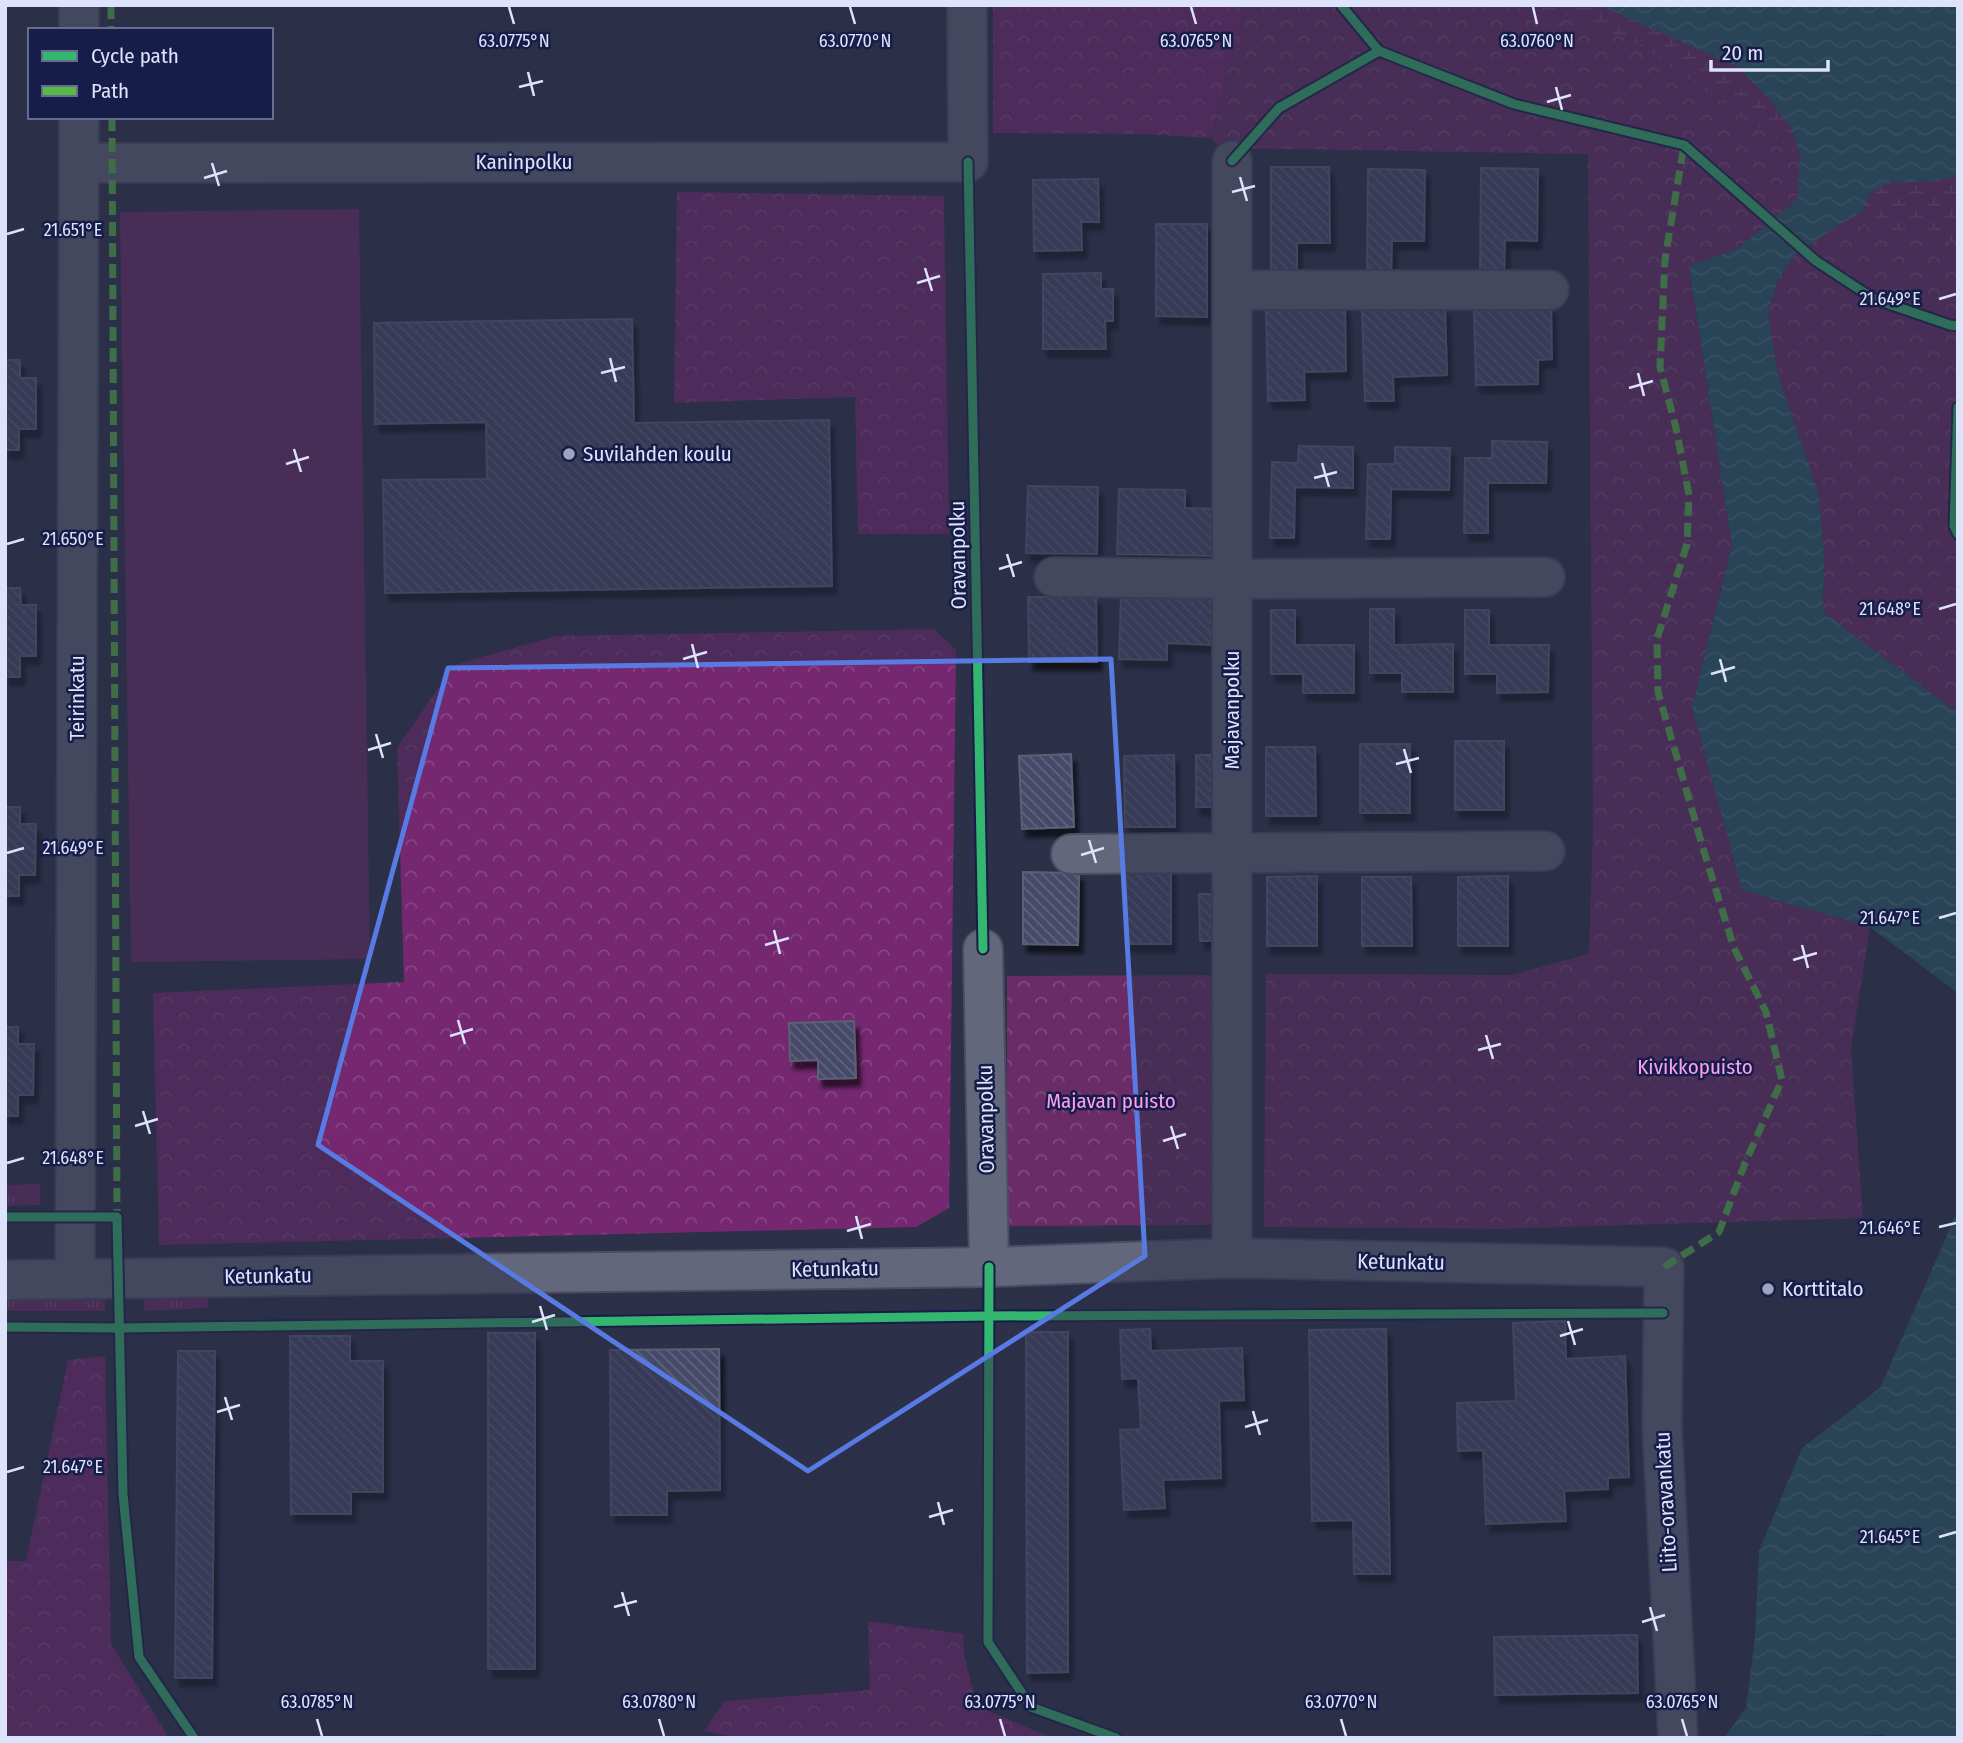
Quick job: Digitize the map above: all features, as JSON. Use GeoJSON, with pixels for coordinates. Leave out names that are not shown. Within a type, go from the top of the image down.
{"type":"FeatureCollection","features":[{"type":"Feature","properties":{"kind":"street"},"geometry":{"type":"LineString","coordinates":[[79,5],[79,28]]}},
{"type":"Feature","properties":{"kind":"street","name":"Kaninpolku"},"geometry":{"type":"LineString","coordinates":[[79,163],[968,162],[967,5]]}},
{"type":"Feature","properties":{"kind":"street","name":"Teirinkatu"},"geometry":{"type":"LineString","coordinates":[[75,1278],[79,119]]}},
{"type":"Feature","properties":{"kind":"street","name":"Majavanpolku"},"geometry":{"type":"LineString","coordinates":[[1232,161],[1232,1258]]}},
{"type":"Feature","properties":{"kind":"street"},"geometry":{"type":"LineString","coordinates":[[1232,290],[1549,290]]}},
{"type":"Feature","properties":{"kind":"street"},"geometry":{"type":"LineString","coordinates":[[1054,577],[1545,577]]}},
{"type":"Feature","properties":{"kind":"street"},"geometry":{"type":"LineString","coordinates":[[1071,854],[1545,851]]}},
{"type":"Feature","properties":{"kind":"street","name":"Oravanpolku"},"geometry":{"type":"LineString","coordinates":[[983,949],[989,1267]]}},
{"type":"Feature","properties":{"kind":"street","name":"Ketunkatu"},"geometry":{"type":"LineString","coordinates":[[5,1280],[989,1267],[1232,1258],[1664,1267]]}},
{"type":"Feature","properties":{"kind":"street","name":"Liito-oravankatu"},"geometry":{"type":"LineString","coordinates":[[1664,1267],[1662,1425],[1678,1738]]}},
{"type":"Feature","properties":{"kind":"highlighted area"},"geometry":{"type":"Polygon","coordinates":[[[1111,659],[1145,1256],[808,1471],[318,1145],[448,668],[1111,659]]]}},
{"type":"Feature","properties":{"kind":"green space"},"geometry":{"type":"Polygon","coordinates":[[[993,5],[1241,5],[1242,19],[1211,138],[1144,134],[993,133],[993,5]]]}},
{"type":"Feature","properties":{"kind":"green space","name":"Kivikkopuisto"},"geometry":{"type":"Polygon","coordinates":[[[1241,5],[1535,5],[1632,40],[1800,155],[1797,200],[1737,249],[1689,266],[1732,545],[1692,707],[1742,890],[1870,927],[1851,1049],[1863,1218],[1500,1229],[1264,1227],[1266,974],[1511,975],[1589,954],[1593,829],[1588,154],[1220,148],[1211,138],[1242,19],[1241,5]]]}},
{"type":"Feature","properties":{"kind":"green space"},"geometry":{"type":"Polygon","coordinates":[[[1535,5],[1958,5],[1958,242],[1842,223],[1812,224],[1632,40],[1535,5]]]}},
{"type":"Feature","properties":{"kind":"green space"},"geometry":{"type":"Polygon","coordinates":[[[677,192],[944,196],[949,534],[858,534],[855,397],[674,403],[677,192]]]}},
{"type":"Feature","properties":{"kind":"green space"},"geometry":{"type":"Polygon","coordinates":[[[359,209],[370,959],[131,962],[120,212],[359,209]]]}},
{"type":"Feature","properties":{"kind":"green space"},"geometry":{"type":"Polygon","coordinates":[[[1842,223],[1958,242],[1958,713],[1823,612],[1824,556],[1819,495],[1778,375],[1768,314],[1778,280],[1794,255],[1842,223]]]}},
{"type":"Feature","properties":{"kind":"green space"},"geometry":{"type":"Polygon","coordinates":[[[934,629],[956,650],[949,1208],[916,1227],[159,1245],[153,993],[404,982],[397,748],[454,665],[556,636],[934,629]]]}},
{"type":"Feature","properties":{"kind":"green space","name":"Majavan puisto"},"geometry":{"type":"Polygon","coordinates":[[[1214,975],[1215,1225],[1007,1226],[1007,976],[1214,975]]]}},
{"type":"Feature","properties":{"kind":"green space"},"geometry":{"type":"Polygon","coordinates":[[[40,1184],[40,1205],[5,1206],[5,1185],[40,1184]]]}},
{"type":"Feature","properties":{"kind":"green space"},"geometry":{"type":"Polygon","coordinates":[[[208,1294],[208,1308],[144,1311],[144,1297],[208,1294]]]}},
{"type":"Feature","properties":{"kind":"green space"},"geometry":{"type":"Polygon","coordinates":[[[5,1296],[105,1296],[105,1311],[5,1311],[5,1296]]]}},
{"type":"Feature","properties":{"kind":"green space"},"geometry":{"type":"Polygon","coordinates":[[[105,1356],[111,1644],[169,1738],[5,1738],[5,1561],[26,1561],[68,1360],[105,1356]]]}},
{"type":"Feature","properties":{"kind":"green space"},"geometry":{"type":"Polygon","coordinates":[[[868,1621],[963,1634],[964,1655],[977,1706],[1052,1738],[737,1738],[704,1731],[725,1701],[870,1690],[868,1621]]]}},
{"type":"Feature","properties":{"kind":"water"},"geometry":{"type":"Polygon","coordinates":[[[1599,5],[1958,5],[1958,177],[1890,183],[1871,192],[1862,212],[1794,255],[1778,280],[1768,313],[1778,375],[1819,495],[1824,556],[1823,612],[1958,713],[1958,993],[1870,927],[1742,890],[1692,707],[1732,545],[1689,266],[1737,249],[1797,200],[1800,155],[1791,128],[1772,102],[1738,67],[1599,5]]]}},
{"type":"Feature","properties":{"kind":"water"},"geometry":{"type":"Polygon","coordinates":[[[1958,1210],[1958,1738],[1886,1738],[1883,1734],[1841,1738],[1724,1738],[1746,1708],[1755,1637],[1759,1551],[1802,1448],[1880,1388],[1958,1210]]]}},
{"type":"Feature","properties":{"kind":"building"},"geometry":{"type":"Polygon","coordinates":[[[1271,167],[1329,167],[1330,243],[1297,243],[1297,274],[1271,274],[1271,167]]]}},
{"type":"Feature","properties":{"kind":"building"},"geometry":{"type":"Polygon","coordinates":[[[1481,168],[1538,169],[1537,241],[1505,240],[1504,275],[1480,275],[1481,168]]]}},
{"type":"Feature","properties":{"kind":"building"},"geometry":{"type":"Polygon","coordinates":[[[1368,169],[1425,170],[1424,241],[1392,241],[1391,276],[1367,275],[1368,169]]]}},
{"type":"Feature","properties":{"kind":"building"},"geometry":{"type":"Polygon","coordinates":[[[1098,179],[1099,222],[1081,222],[1082,250],[1034,251],[1033,180],[1098,179]]]}},
{"type":"Feature","properties":{"kind":"building"},"geometry":{"type":"Polygon","coordinates":[[[1156,224],[1207,224],[1207,317],[1156,316],[1156,224]]]}},
{"type":"Feature","properties":{"kind":"building"},"geometry":{"type":"Polygon","coordinates":[[[1101,273],[1101,289],[1113,289],[1113,321],[1105,321],[1106,349],[1043,349],[1043,274],[1101,273]]]}},
{"type":"Feature","properties":{"kind":"building"},"geometry":{"type":"Polygon","coordinates":[[[1345,305],[1346,371],[1304,372],[1305,400],[1268,401],[1266,306],[1345,305]]]}},
{"type":"Feature","properties":{"kind":"building"},"geometry":{"type":"Polygon","coordinates":[[[1445,307],[1447,375],[1393,377],[1394,401],[1365,401],[1362,309],[1445,307]]]}},
{"type":"Feature","properties":{"kind":"building"},"geometry":{"type":"Polygon","coordinates":[[[1551,307],[1552,359],[1538,360],[1538,384],[1476,385],[1474,309],[1551,307]]]}},
{"type":"Feature","properties":{"kind":"building"},"geometry":{"type":"Polygon","coordinates":[[[632,319],[634,423],[829,420],[832,586],[385,593],[383,480],[487,479],[486,422],[375,424],[374,323],[632,319]]]}},
{"type":"Feature","properties":{"kind":"building"},"geometry":{"type":"Polygon","coordinates":[[[5,360],[20,360],[20,378],[36,378],[36,429],[19,429],[19,450],[5,450],[5,360]]]}},
{"type":"Feature","properties":{"kind":"building"},"geometry":{"type":"Polygon","coordinates":[[[1492,441],[1547,442],[1546,483],[1488,483],[1488,533],[1464,533],[1465,458],[1492,458],[1492,441]]]}},
{"type":"Feature","properties":{"kind":"building"},"geometry":{"type":"Polygon","coordinates":[[[1299,446],[1353,447],[1353,488],[1295,487],[1294,538],[1270,538],[1272,462],[1298,463],[1299,446]]]}},
{"type":"Feature","properties":{"kind":"building"},"geometry":{"type":"Polygon","coordinates":[[[1395,447],[1450,448],[1449,490],[1391,489],[1390,539],[1366,539],[1368,464],[1395,464],[1395,447]]]}},
{"type":"Feature","properties":{"kind":"building"},"geometry":{"type":"Polygon","coordinates":[[[1028,486],[1098,487],[1097,554],[1026,553],[1028,486]]]}},
{"type":"Feature","properties":{"kind":"building"},"geometry":{"type":"Polygon","coordinates":[[[1119,489],[1185,490],[1185,508],[1222,509],[1221,556],[1117,554],[1119,489]]]}},
{"type":"Feature","properties":{"kind":"building"},"geometry":{"type":"Polygon","coordinates":[[[5,588],[20,588],[21,605],[36,605],[36,656],[20,656],[20,677],[5,677],[5,588]]]}},
{"type":"Feature","properties":{"kind":"building"},"geometry":{"type":"Polygon","coordinates":[[[1121,596],[1214,599],[1213,645],[1167,643],[1167,660],[1119,659],[1121,596]]]}},
{"type":"Feature","properties":{"kind":"building"},"geometry":{"type":"Polygon","coordinates":[[[1028,597],[1096,597],[1097,662],[1029,662],[1028,597]]]}},
{"type":"Feature","properties":{"kind":"building"},"geometry":{"type":"Polygon","coordinates":[[[1370,609],[1394,609],[1394,645],[1453,644],[1453,692],[1402,692],[1402,673],[1370,673],[1370,609]]]}},
{"type":"Feature","properties":{"kind":"building"},"geometry":{"type":"Polygon","coordinates":[[[1271,610],[1295,610],[1295,645],[1354,645],[1354,693],[1303,693],[1303,674],[1271,674],[1271,610]]]}},
{"type":"Feature","properties":{"kind":"building"},"geometry":{"type":"Polygon","coordinates":[[[1465,610],[1489,610],[1489,645],[1549,645],[1548,692],[1497,693],[1497,674],[1465,674],[1465,610]]]}},
{"type":"Feature","properties":{"kind":"building"},"geometry":{"type":"Polygon","coordinates":[[[1455,741],[1504,741],[1504,810],[1455,810],[1455,741]]]}},
{"type":"Feature","properties":{"kind":"building"},"geometry":{"type":"Polygon","coordinates":[[[1360,744],[1410,744],[1410,813],[1360,813],[1360,744]]]}},
{"type":"Feature","properties":{"kind":"building"},"geometry":{"type":"Polygon","coordinates":[[[1266,747],[1315,747],[1316,816],[1266,816],[1266,747]]]}},
{"type":"Feature","properties":{"kind":"building"},"geometry":{"type":"Polygon","coordinates":[[[1071,754],[1074,827],[1022,829],[1019,756],[1071,754]]]}},
{"type":"Feature","properties":{"kind":"building"},"geometry":{"type":"Polygon","coordinates":[[[1174,755],[1175,827],[1125,827],[1124,756],[1174,755]]]}},
{"type":"Feature","properties":{"kind":"building"},"geometry":{"type":"Polygon","coordinates":[[[1196,755],[1217,755],[1217,807],[1196,807],[1196,755]]]}},
{"type":"Feature","properties":{"kind":"building"},"geometry":{"type":"Polygon","coordinates":[[[5,807],[20,807],[20,824],[36,824],[35,875],[19,875],[19,896],[5,896],[5,807]]]}},
{"type":"Feature","properties":{"kind":"building"},"geometry":{"type":"Polygon","coordinates":[[[1124,868],[1171,868],[1171,944],[1126,944],[1124,868]]]}},
{"type":"Feature","properties":{"kind":"building"},"geometry":{"type":"Polygon","coordinates":[[[1023,872],[1079,873],[1078,945],[1023,944],[1023,872]]]}},
{"type":"Feature","properties":{"kind":"building"},"geometry":{"type":"Polygon","coordinates":[[[1317,876],[1317,946],[1267,946],[1267,877],[1317,876]]]}},
{"type":"Feature","properties":{"kind":"building"},"geometry":{"type":"Polygon","coordinates":[[[1508,876],[1508,946],[1458,946],[1458,877],[1508,876]]]}},
{"type":"Feature","properties":{"kind":"building"},"geometry":{"type":"Polygon","coordinates":[[[1362,877],[1411,877],[1412,946],[1362,946],[1362,877]]]}},
{"type":"Feature","properties":{"kind":"building"},"geometry":{"type":"Polygon","coordinates":[[[1199,894],[1218,894],[1219,941],[1200,941],[1199,894]]]}},
{"type":"Feature","properties":{"kind":"building"},"geometry":{"type":"Polygon","coordinates":[[[854,1021],[856,1078],[818,1079],[818,1060],[790,1061],[789,1023],[854,1021]]]}},
{"type":"Feature","properties":{"kind":"building"},"geometry":{"type":"Polygon","coordinates":[[[5,1027],[18,1027],[18,1044],[34,1044],[33,1095],[18,1095],[18,1116],[5,1116],[5,1027]]]}},
{"type":"Feature","properties":{"kind":"building"},"geometry":{"type":"Polygon","coordinates":[[[1565,1321],[1566,1359],[1625,1356],[1629,1477],[1608,1478],[1608,1489],[1564,1491],[1566,1521],[1486,1524],[1483,1450],[1458,1451],[1457,1403],[1516,1401],[1513,1323],[1565,1321]]]}},
{"type":"Feature","properties":{"kind":"building"},"geometry":{"type":"Polygon","coordinates":[[[1150,1329],[1151,1351],[1242,1348],[1244,1400],[1219,1401],[1221,1478],[1163,1480],[1165,1508],[1124,1510],[1120,1430],[1141,1429],[1138,1378],[1122,1379],[1120,1330],[1150,1329]]]}},
{"type":"Feature","properties":{"kind":"building"},"geometry":{"type":"Polygon","coordinates":[[[1386,1329],[1390,1574],[1354,1574],[1353,1520],[1312,1521],[1309,1330],[1386,1329]]]}},
{"type":"Feature","properties":{"kind":"building"},"geometry":{"type":"Polygon","coordinates":[[[1026,1332],[1068,1332],[1068,1672],[1027,1673],[1026,1332]]]}},
{"type":"Feature","properties":{"kind":"building"},"geometry":{"type":"Polygon","coordinates":[[[488,1333],[535,1333],[535,1669],[488,1669],[488,1333]]]}},
{"type":"Feature","properties":{"kind":"building"},"geometry":{"type":"Polygon","coordinates":[[[290,1336],[350,1336],[350,1361],[383,1361],[383,1492],[351,1492],[351,1514],[291,1514],[290,1336]]]}},
{"type":"Feature","properties":{"kind":"building"},"geometry":{"type":"Polygon","coordinates":[[[719,1349],[720,1490],[667,1491],[667,1515],[611,1515],[610,1350],[719,1349]]]}},
{"type":"Feature","properties":{"kind":"building"},"geometry":{"type":"Polygon","coordinates":[[[178,1351],[215,1351],[212,1678],[175,1678],[178,1351]]]}},
{"type":"Feature","properties":{"kind":"building"},"geometry":{"type":"Polygon","coordinates":[[[1637,1635],[1638,1693],[1495,1695],[1494,1637],[1637,1635]]]}},
{"type":"Feature","properties":{"kind":"marked path"},"geometry":{"type":"LineString","coordinates":[[111,5],[111,28]]}},
{"type":"Feature","properties":{"kind":"marked path"},"geometry":{"type":"LineString","coordinates":[[112,119],[117,1217]]}},
{"type":"Feature","properties":{"kind":"marked path"},"geometry":{"type":"LineString","coordinates":[[1664,1267],[1719,1232],[1745,1163],[1782,1080],[1766,1012],[1734,948],[1658,692],[1657,639],[1687,544],[1689,495],[1676,428],[1660,367],[1665,259],[1684,145]]}},
{"type":"Feature","properties":{"kind":"cycle path"},"geometry":{"type":"LineString","coordinates":[[1341,5],[1379,51],[1514,104],[1684,145],[1816,261],[1874,299],[1958,326]]}},
{"type":"Feature","properties":{"kind":"cycle path"},"geometry":{"type":"LineString","coordinates":[[1232,161],[1279,108],[1379,51]]}},
{"type":"Feature","properties":{"kind":"cycle path"},"geometry":{"type":"LineString","coordinates":[[968,162],[983,949]]}},
{"type":"Feature","properties":{"kind":"cycle path"},"geometry":{"type":"LineString","coordinates":[[1958,407],[1954,526],[1958,534]]}},
{"type":"Feature","properties":{"kind":"cycle path"},"geometry":{"type":"LineString","coordinates":[[5,1217],[117,1217],[123,1494],[139,1657],[194,1738]]}},
{"type":"Feature","properties":{"kind":"cycle path"},"geometry":{"type":"LineString","coordinates":[[989,1267],[988,1642],[1031,1707],[1116,1738]]}},
{"type":"Feature","properties":{"kind":"cycle path"},"geometry":{"type":"LineString","coordinates":[[5,1327],[119,1328],[989,1316],[1663,1313]]}},
{"type":"Feature","properties":{"kind":"place","name":"Suvilahden koulu"},"geometry":{"type":"Point","coordinates":[569,454]}},
{"type":"Feature","properties":{"kind":"place","name":"Korttitalo"},"geometry":{"type":"Point","coordinates":[1768,1289]}}]}
